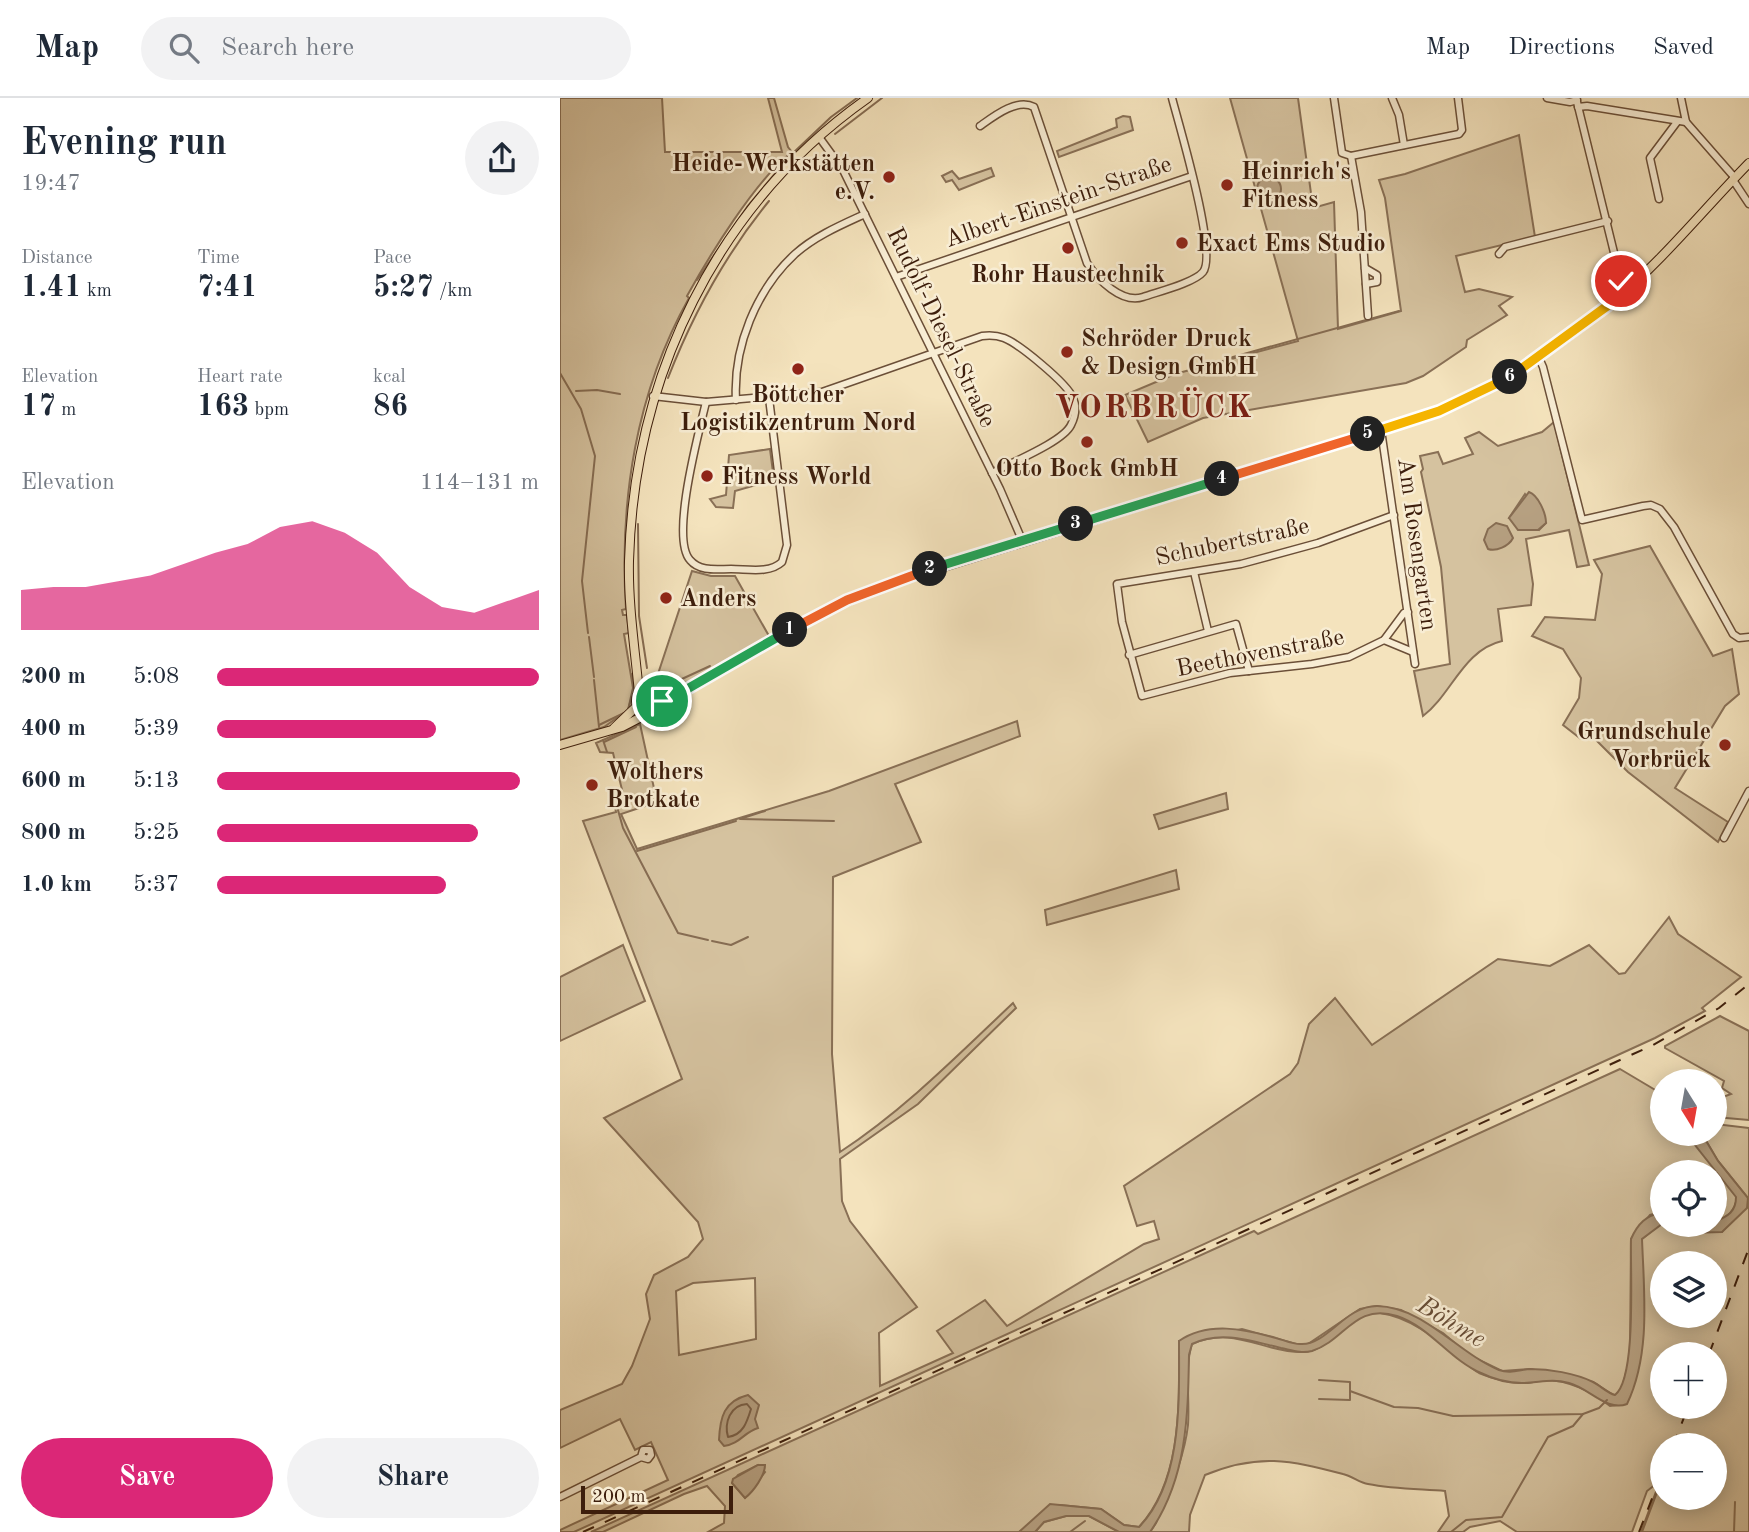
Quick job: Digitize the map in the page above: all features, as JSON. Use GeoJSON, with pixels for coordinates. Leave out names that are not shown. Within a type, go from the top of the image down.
{"type":"FeatureCollection","features":[{"type":"Feature","properties":{"kind":"main road"},"geometry":{"type":"LineString","coordinates":[[613,728],[637,706],[639,693],[631,605],[630,540],[636,471],[653,396],[682,322],[718,257],[770,187],[819,136],[868,98]]}},
{"type":"Feature","properties":{"kind":"main road"},"geometry":{"type":"LineString","coordinates":[[560,745],[622,727],[657,711],[661,704],[680,691],[847,600],[919,573],[1022,540],[1450,407],[1504,381],[1539,358],[1627,290],[1749,163]]}},
{"type":"Feature","properties":{"kind":"main road"},"geometry":{"type":"LineString","coordinates":[[639,670],[649,688],[659,694],[680,691]]}},
{"type":"Feature","properties":{"kind":"main road"},"geometry":{"type":"LineString","coordinates":[[639,693],[649,688]]}},
{"type":"Feature","properties":{"kind":"main road"},"geometry":{"type":"LineString","coordinates":[[659,694],[661,704]]}},
{"type":"Feature","properties":{"kind":"main road"},"geometry":{"type":"LineString","coordinates":[[637,706],[647,714]]}},
{"type":"Feature","properties":{"kind":"street"},"geometry":{"type":"LineString","coordinates":[[980,126],[998,113],[1026,104],[1034,107],[1092,271],[1122,297],[1138,299],[1197,277],[1206,266],[1206,245],[1192,176],[1171,98]]}},
{"type":"Feature","properties":{"kind":"street"},"geometry":{"type":"LineString","coordinates":[[1334,98],[1342,153],[1351,156],[1462,132],[1458,98]]}},
{"type":"Feature","properties":{"kind":"street"},"geometry":{"type":"LineString","coordinates":[[1392,98],[1399,116],[1404,145]]}},
{"type":"Feature","properties":{"kind":"street"},"geometry":{"type":"LineString","coordinates":[[1548,98],[1686,122]]}},
{"type":"Feature","properties":{"kind":"street"},"geometry":{"type":"LineString","coordinates":[[1681,98],[1686,122],[1734,179],[1749,204]]}},
{"type":"Feature","properties":{"kind":"street"},"geometry":{"type":"LineString","coordinates":[[1577,102],[1621,281],[1627,290]]}},
{"type":"Feature","properties":{"kind":"street"},"geometry":{"type":"LineString","coordinates":[[1659,200],[1650,159],[1677,122]]}},
{"type":"Feature","properties":{"kind":"street","name":"Rudolf-Diesel-Straße"},"geometry":{"type":"LineString","coordinates":[[819,136],[844,170],[1022,540]]}},
{"type":"Feature","properties":{"kind":"street"},"geometry":{"type":"LineString","coordinates":[[1351,156],[1361,212],[1368,316]]}},
{"type":"Feature","properties":{"kind":"street","name":"Albert-Einstein-Straße"},"geometry":{"type":"LineString","coordinates":[[896,277],[1192,176]]}},
{"type":"Feature","properties":{"kind":"street"},"geometry":{"type":"LineString","coordinates":[[736,400],[738,365],[748,324],[769,285],[795,255],[812,242],[865,214]]}},
{"type":"Feature","properties":{"kind":"street"},"geometry":{"type":"LineString","coordinates":[[1499,254],[1505,247],[1608,221]]}},
{"type":"Feature","properties":{"kind":"street"},"geometry":{"type":"LineString","coordinates":[[1365,268],[1377,275],[1377,282],[1366,284]]}},
{"type":"Feature","properties":{"kind":"street"},"geometry":{"type":"LineString","coordinates":[[653,396],[706,402],[822,392],[982,336],[1003,337],[1065,386],[1076,408],[1073,423],[1063,434],[992,473]]}},
{"type":"Feature","properties":{"kind":"street"},"geometry":{"type":"LineString","coordinates":[[1539,358],[1544,367],[1581,520],[1643,506],[1651,505],[1660,509],[1678,535],[1733,634],[1739,638],[1749,636]]}},
{"type":"Feature","properties":{"kind":"street"},"geometry":{"type":"LineString","coordinates":[[706,402],[685,502],[684,549],[694,564],[707,569],[765,570],[782,562],[787,545],[769,398]]}},
{"type":"Feature","properties":{"kind":"street","name":"Am Rosengarten"},"geometry":{"type":"LineString","coordinates":[[1381,430],[1415,664]]}},
{"type":"Feature","properties":{"kind":"street","name":"Schubertstraße"},"geometry":{"type":"LineString","coordinates":[[1129,656],[1117,584],[1194,572],[1290,551],[1394,516]]}},
{"type":"Feature","properties":{"kind":"street"},"geometry":{"type":"LineString","coordinates":[[1194,572],[1208,631]]}},
{"type":"Feature","properties":{"kind":"street","name":"Beethovenstraße"},"geometry":{"type":"LineString","coordinates":[[1129,656],[1142,696],[1213,676],[1331,662],[1384,640],[1404,613],[1408,612]]}},
{"type":"Feature","properties":{"kind":"street"},"geometry":{"type":"LineString","coordinates":[[1129,656],[1236,624],[1249,671]]}},
{"type":"Feature","properties":{"kind":"street"},"geometry":{"type":"LineString","coordinates":[[1384,640],[1413,652]]}},
{"type":"Feature","properties":{"kind":"street"},"geometry":{"type":"LineString","coordinates":[[1724,838],[1749,791]]}},
{"type":"Feature","properties":{"kind":"street"},"geometry":{"type":"LineString","coordinates":[[560,1497],[641,1457]]}},
{"type":"Feature","properties":{"kind":"shaded area"},"geometry":{"type":"Polygon","coordinates":[[[560,98],[662,98],[665,152],[782,152],[768,98],[774,98],[788,147],[792,152],[748,199],[696,280],[656,371],[644,409],[635,448],[625,528],[626,609],[622,610],[623,615],[627,615],[629,633],[624,634],[633,688],[628,710],[604,727],[560,740],[560,98]]]}},
{"type":"Feature","properties":{"kind":"shaded area"},"geometry":{"type":"Polygon","coordinates":[[[1230,98],[1298,98],[1313,208],[1334,202],[1338,329],[1401,311],[1385,198],[1379,180],[1405,174],[1519,135],[1535,237],[1456,256],[1465,292],[1479,289],[1512,297],[1499,306],[1507,315],[1467,340],[1466,347],[1423,376],[1406,383],[1203,418],[1148,442],[1125,395],[1175,374],[1298,341],[1230,98]]]}},
{"type":"Feature","properties":{"kind":"shaded area"},"geometry":{"type":"Polygon","coordinates":[[[1130,117],[1133,130],[1059,157],[1057,151],[1117,127],[1116,119],[1130,117]]]}},
{"type":"Feature","properties":{"kind":"shaded area"},"geometry":{"type":"Polygon","coordinates":[[[991,168],[994,176],[959,190],[952,180],[946,182],[942,176],[952,171],[959,179],[991,168]]]}},
{"type":"Feature","properties":{"kind":"shaded area"},"geometry":{"type":"Polygon","coordinates":[[[1554,422],[1589,565],[1577,567],[1569,530],[1526,539],[1533,584],[1531,605],[1498,609],[1502,641],[1477,653],[1423,716],[1414,671],[1450,664],[1441,567],[1420,456],[1438,452],[1443,464],[1473,454],[1465,438],[1479,432],[1498,446],[1542,432],[1554,422]],[[1525,494],[1509,518],[1539,530],[1546,523],[1525,494]]]}},
{"type":"Feature","properties":{"kind":"shaded area"},"geometry":{"type":"Polygon","coordinates":[[[770,449],[774,480],[735,491],[733,508],[716,507],[710,499],[726,495],[729,455],[770,449]]]}},
{"type":"Feature","properties":{"kind":"shaded area"},"geometry":{"type":"Polygon","coordinates":[[[1650,546],[1713,656],[1732,649],[1739,694],[1725,706],[1675,788],[1728,822],[1718,842],[1628,772],[1595,739],[1581,739],[1563,725],[1579,698],[1581,678],[1563,649],[1532,636],[1545,617],[1595,620],[1602,574],[1594,560],[1650,546]]]}},
{"type":"Feature","properties":{"kind":"shaded area"},"geometry":{"type":"Polygon","coordinates":[[[692,571],[711,576],[735,576],[769,636],[701,677],[667,690],[655,683],[692,571]]]}},
{"type":"Feature","properties":{"kind":"shaded area"},"geometry":{"type":"Polygon","coordinates":[[[1017,721],[1020,736],[895,784],[921,842],[833,877],[832,1054],[840,1152],[908,1100],[1013,1003],[1016,1008],[918,1104],[840,1159],[842,1201],[850,1221],[917,1307],[879,1333],[880,1386],[953,1353],[937,1331],[985,1300],[1007,1326],[1144,1244],[1159,1239],[1154,1221],[1137,1226],[1124,1186],[1290,1074],[1298,1063],[1309,1024],[1335,998],[1372,1045],[1498,959],[1550,966],[1589,945],[1619,974],[1625,973],[1669,917],[1678,934],[1741,977],[1702,1008],[1705,1011],[1655,1038],[574,1532],[560,1532],[668,1480],[651,1442],[635,1450],[620,1419],[560,1448],[560,1410],[622,1384],[650,1319],[646,1294],[654,1275],[688,1257],[703,1239],[698,1222],[604,1118],[682,1079],[583,821],[616,812],[613,798],[617,797],[619,803],[625,802],[613,753],[600,752],[596,743],[640,724],[657,802],[621,814],[637,849],[829,791],[1017,721]],[[755,1278],[693,1283],[676,1291],[679,1355],[756,1339],[755,1278]]]}},
{"type":"Feature","properties":{"kind":"shaded area"},"geometry":{"type":"Polygon","coordinates":[[[1226,793],[1228,809],[1159,829],[1154,815],[1226,793]]]}},
{"type":"Feature","properties":{"kind":"shaded area"},"geometry":{"type":"Polygon","coordinates":[[[1176,870],[1179,889],[1047,925],[1045,910],[1176,870]]]}},
{"type":"Feature","properties":{"kind":"shaded area"},"geometry":{"type":"Polygon","coordinates":[[[623,945],[645,1001],[560,1041],[560,977],[623,945]]]}},
{"type":"Feature","properties":{"kind":"shaded area"},"geometry":{"type":"Polygon","coordinates":[[[1720,1016],[1749,1031],[1749,1120],[1727,1118],[1727,1096],[1731,1094],[1727,1091],[1727,1069],[1703,1069],[1665,1046],[1720,1016]]]}},
{"type":"Feature","properties":{"kind":"shaded area"},"geometry":{"type":"Polygon","coordinates":[[[1620,1069],[1650,1087],[1650,1146],[1701,1146],[1711,1160],[1650,1160],[1650,1215],[1631,1239],[1630,1358],[1621,1391],[1615,1396],[1593,1382],[1530,1369],[1502,1371],[1469,1355],[1443,1333],[1401,1310],[1377,1306],[1360,1309],[1308,1344],[1300,1345],[1242,1329],[1179,1341],[1178,1414],[1171,1463],[1153,1508],[1139,1527],[1124,1525],[1101,1509],[1060,1505],[1019,1532],[708,1532],[724,1523],[725,1506],[707,1486],[603,1532],[591,1532],[1254,1231],[1258,1234],[1620,1069]],[[758,1465],[738,1475],[732,1483],[745,1498],[765,1472],[758,1465]]]}},
{"type":"Feature","properties":{"kind":"shaded area"},"geometry":{"type":"Polygon","coordinates":[[[1727,1125],[1749,1128],[1749,1532],[1641,1532],[1650,1508],[1650,1510],[1727,1510],[1727,1433],[1650,1433],[1650,1489],[1632,1532],[1517,1532],[1500,1521],[1470,1527],[1463,1532],[1438,1532],[1449,1516],[1445,1491],[1368,1484],[1324,1469],[1290,1462],[1258,1461],[1205,1475],[1190,1515],[1189,1532],[1150,1532],[1171,1487],[1186,1438],[1188,1363],[1192,1344],[1207,1339],[1234,1338],[1301,1352],[1322,1346],[1359,1318],[1380,1313],[1402,1319],[1422,1329],[1484,1375],[1515,1383],[1544,1380],[1564,1382],[1588,1391],[1610,1406],[1626,1404],[1642,1239],[1650,1232],[1650,1237],[1727,1237],[1727,1225],[1748,1198],[1727,1172],[1727,1160],[1717,1160],[1709,1146],[1727,1146],[1727,1125]]]}},
{"type":"Feature","properties":{"kind":"shaded area"},"geometry":{"type":"Polygon","coordinates":[[[1727,1183],[1737,1197],[1727,1216],[1727,1183]]]}},
{"type":"Feature","properties":{"kind":"shaded area"},"geometry":{"type":"Polygon","coordinates":[[[1066,1516],[1089,1516],[1119,1532],[1035,1532],[1044,1522],[1066,1516]]]}},
{"type":"Feature","properties":{"kind":"water"},"geometry":{"type":"Polygon","coordinates":[[[1269,177],[1277,181],[1281,189],[1277,197],[1269,201],[1261,197],[1257,189],[1261,181],[1269,177]]]}},
{"type":"Feature","properties":{"kind":"water"},"geometry":{"type":"Polygon","coordinates":[[[1529,492],[1541,505],[1546,523],[1538,530],[1518,530],[1509,518],[1529,492]]]}},
{"type":"Feature","properties":{"kind":"water"},"geometry":{"type":"Polygon","coordinates":[[[1496,523],[1507,526],[1513,538],[1502,548],[1488,549],[1484,540],[1488,529],[1496,523]]]}},
{"type":"Feature","properties":{"kind":"water"},"geometry":{"type":"Polygon","coordinates":[[[1696,1146],[1709,1146],[1717,1160],[1707,1160],[1696,1146]]]}},
{"type":"Feature","properties":{"kind":"water"},"geometry":{"type":"Polygon","coordinates":[[[1727,1172],[1748,1198],[1747,1208],[1727,1227],[1727,1216],[1735,1206],[1736,1197],[1727,1186],[1727,1172]]]}},
{"type":"Feature","properties":{"kind":"water"},"geometry":{"type":"Polygon","coordinates":[[[1650,1217],[1650,1233],[1642,1239],[1643,1344],[1635,1385],[1627,1404],[1612,1405],[1576,1386],[1562,1382],[1517,1383],[1490,1377],[1459,1360],[1409,1321],[1382,1313],[1360,1318],[1324,1346],[1308,1352],[1236,1338],[1203,1340],[1192,1344],[1189,1355],[1186,1424],[1172,1491],[1150,1532],[1119,1532],[1089,1516],[1066,1516],[1044,1522],[1035,1532],[1019,1532],[1050,1504],[1101,1509],[1124,1525],[1139,1527],[1164,1487],[1171,1464],[1178,1413],[1179,1341],[1202,1331],[1239,1330],[1302,1344],[1320,1338],[1355,1312],[1377,1306],[1394,1308],[1425,1322],[1499,1370],[1511,1372],[1537,1369],[1562,1372],[1586,1379],[1615,1395],[1622,1385],[1627,1368],[1631,1239],[1643,1221],[1650,1217]]]}},
{"type":"Feature","properties":{"kind":"water"},"geometry":{"type":"Polygon","coordinates":[[[748,1395],[759,1405],[755,1419],[758,1428],[724,1446],[719,1440],[722,1417],[733,1401],[748,1395]]]}},
{"type":"Feature","properties":{"kind":"water"},"geometry":{"type":"Polygon","coordinates":[[[758,1465],[765,1465],[763,1473],[745,1498],[732,1483],[733,1479],[758,1465]]]}},
{"type":"Feature","properties":{"kind":"waterway"},"geometry":{"type":"LineString","coordinates":[[792,154],[831,117],[857,98]]}},
{"type":"Feature","properties":{"kind":"waterway"},"geometry":{"type":"LineString","coordinates":[[835,134],[882,98]]}},
{"type":"Feature","properties":{"kind":"waterway"},"geometry":{"type":"LineString","coordinates":[[697,280],[747,207],[783,164]]}},
{"type":"Feature","properties":{"kind":"waterway"},"geometry":{"type":"LineString","coordinates":[[668,378],[711,286],[738,242],[769,201]]}},
{"type":"Feature","properties":{"kind":"waterway"},"geometry":{"type":"LineString","coordinates":[[1370,319],[1399,311]]}},
{"type":"Feature","properties":{"kind":"waterway"},"geometry":{"type":"LineString","coordinates":[[1201,371],[1233,357],[1366,320]]}},
{"type":"Feature","properties":{"kind":"waterway"},"geometry":{"type":"LineString","coordinates":[[560,373],[581,409],[595,456],[582,581],[588,633]]}},
{"type":"Feature","properties":{"kind":"waterway"},"geometry":{"type":"LineString","coordinates":[[576,391],[597,390],[620,394]]}},
{"type":"Feature","properties":{"kind":"waterway"},"geometry":{"type":"LineString","coordinates":[[638,524],[639,616],[647,668]]}},
{"type":"Feature","properties":{"kind":"waterway"},"geometry":{"type":"LineString","coordinates":[[589,637],[594,677]]}},
{"type":"Feature","properties":{"kind":"waterway"},"geometry":{"type":"LineString","coordinates":[[671,684],[710,666]]}},
{"type":"Feature","properties":{"kind":"waterway"},"geometry":{"type":"LineString","coordinates":[[628,710],[634,689],[632,674]]}},
{"type":"Feature","properties":{"kind":"waterway"},"geometry":{"type":"LineString","coordinates":[[594,680],[599,727]]}},
{"type":"Feature","properties":{"kind":"waterway"},"geometry":{"type":"LineString","coordinates":[[599,725],[624,713]]}},
{"type":"Feature","properties":{"kind":"waterway"},"geometry":{"type":"LineString","coordinates":[[604,742],[636,727]]}},
{"type":"Feature","properties":{"kind":"waterway"},"geometry":{"type":"LineString","coordinates":[[603,740],[607,752]]}},
{"type":"Feature","properties":{"kind":"waterway"},"geometry":{"type":"LineString","coordinates":[[616,803],[623,828],[678,933],[708,940]]}},
{"type":"Feature","properties":{"kind":"waterway"},"geometry":{"type":"LineString","coordinates":[[743,818],[765,811]]}},
{"type":"Feature","properties":{"kind":"waterway"},"geometry":{"type":"LineString","coordinates":[[740,819],[834,821]]}},
{"type":"Feature","properties":{"kind":"waterway"},"geometry":{"type":"LineString","coordinates":[[637,851],[736,821]]}},
{"type":"Feature","properties":{"kind":"waterway"},"geometry":{"type":"LineString","coordinates":[[712,941],[731,945],[748,937]]}},
{"type":"Feature","properties":{"kind":"waterway"},"geometry":{"type":"LineString","coordinates":[[1319,1380],[1350,1382],[1350,1400],[1319,1399]]}},
{"type":"Feature","properties":{"kind":"waterway"},"geometry":{"type":"LineString","coordinates":[[1350,1391],[1394,1407],[1418,1408],[1453,1416],[1583,1414],[1599,1408],[1607,1400]]}},
{"type":"Feature","properties":{"kind":"waterway"},"geometry":{"type":"LineString","coordinates":[[1451,1532],[1466,1520],[1502,1517],[1548,1437],[1573,1426],[1583,1414]]}},
{"type":"Feature","properties":{"kind":"waterway"},"geometry":{"type":"LineString","coordinates":[[1734,1532],[1735,1502]]}},
{"type":"Feature","properties":{"kind":"waterway"},"geometry":{"type":"LineString","coordinates":[[1642,1532],[1650,1510]]}},
{"type":"Feature","properties":{"kind":"waterway"},"geometry":{"type":"LineString","coordinates":[[1070,1532],[1085,1521]]}},
{"type":"Feature","properties":{"kind":"railway"},"geometry":{"type":"LineString","coordinates":[[583,1532],[1653,1045],[1719,1008],[1749,984]]}},
{"type":"Feature","properties":{"kind":"railway"},"geometry":{"type":"LineString","coordinates":[[1714,1342],[1749,1248]]}},
{"type":"Feature","properties":{"kind":"railway"},"geometry":{"type":"LineString","coordinates":[[1678,1433],[1683,1419]]}},
{"type":"Feature","properties":{"kind":"railway"},"geometry":{"type":"LineString","coordinates":[[1639,1532],[1650,1504]]}},
{"type":"Feature","properties":{"kind":"place","name":"Heide-Werkstätten e.V."},"geometry":{"type":"Point","coordinates":[889,177]}},
{"type":"Feature","properties":{"kind":"place","name":"Heinrich's Fitness"},"geometry":{"type":"Point","coordinates":[1227,185]}},
{"type":"Feature","properties":{"kind":"place","name":"Exact Ems Studio"},"geometry":{"type":"Point","coordinates":[1182,243]}},
{"type":"Feature","properties":{"kind":"place","name":"Rohr Haustechnik"},"geometry":{"type":"Point","coordinates":[1068,248]}},
{"type":"Feature","properties":{"kind":"place","name":"Schröder Druck & Design GmbH"},"geometry":{"type":"Point","coordinates":[1067,352]}},
{"type":"Feature","properties":{"kind":"place","name":"Böttcher Logistikzentrum Nord"},"geometry":{"type":"Point","coordinates":[798,369]}},
{"type":"Feature","properties":{"kind":"place","name":"Otto Bock GmbH"},"geometry":{"type":"Point","coordinates":[1087,442]}},
{"type":"Feature","properties":{"kind":"place","name":"Fitness World"},"geometry":{"type":"Point","coordinates":[707,476]}},
{"type":"Feature","properties":{"kind":"place","name":"Anders"},"geometry":{"type":"Point","coordinates":[666,598]}},
{"type":"Feature","properties":{"kind":"place","name":"Grundschule Vorbrück"},"geometry":{"type":"Point","coordinates":[1725,745]}},
{"type":"Feature","properties":{"kind":"place","name":"Wolthers Brotkate"},"geometry":{"type":"Point","coordinates":[592,785]}},
{"type":"Feature","properties":{"kind":"district","name":"VORBRÜCK"},"geometry":{"type":"Point","coordinates":[1154,406]}},
{"type":"Feature","properties":{"kind":"route"},"geometry":{"type":"LineString","coordinates":[[662,701],[661,704],[813,617],[880,587],[1450,407],[1504,381],[1539,358],[1627,290],[1621,281]]}},
{"type":"Feature","properties":{"kind":"water label","name":"Böhme"},"geometry":{"type":"Point","coordinates":[1452,1321]}}]}
